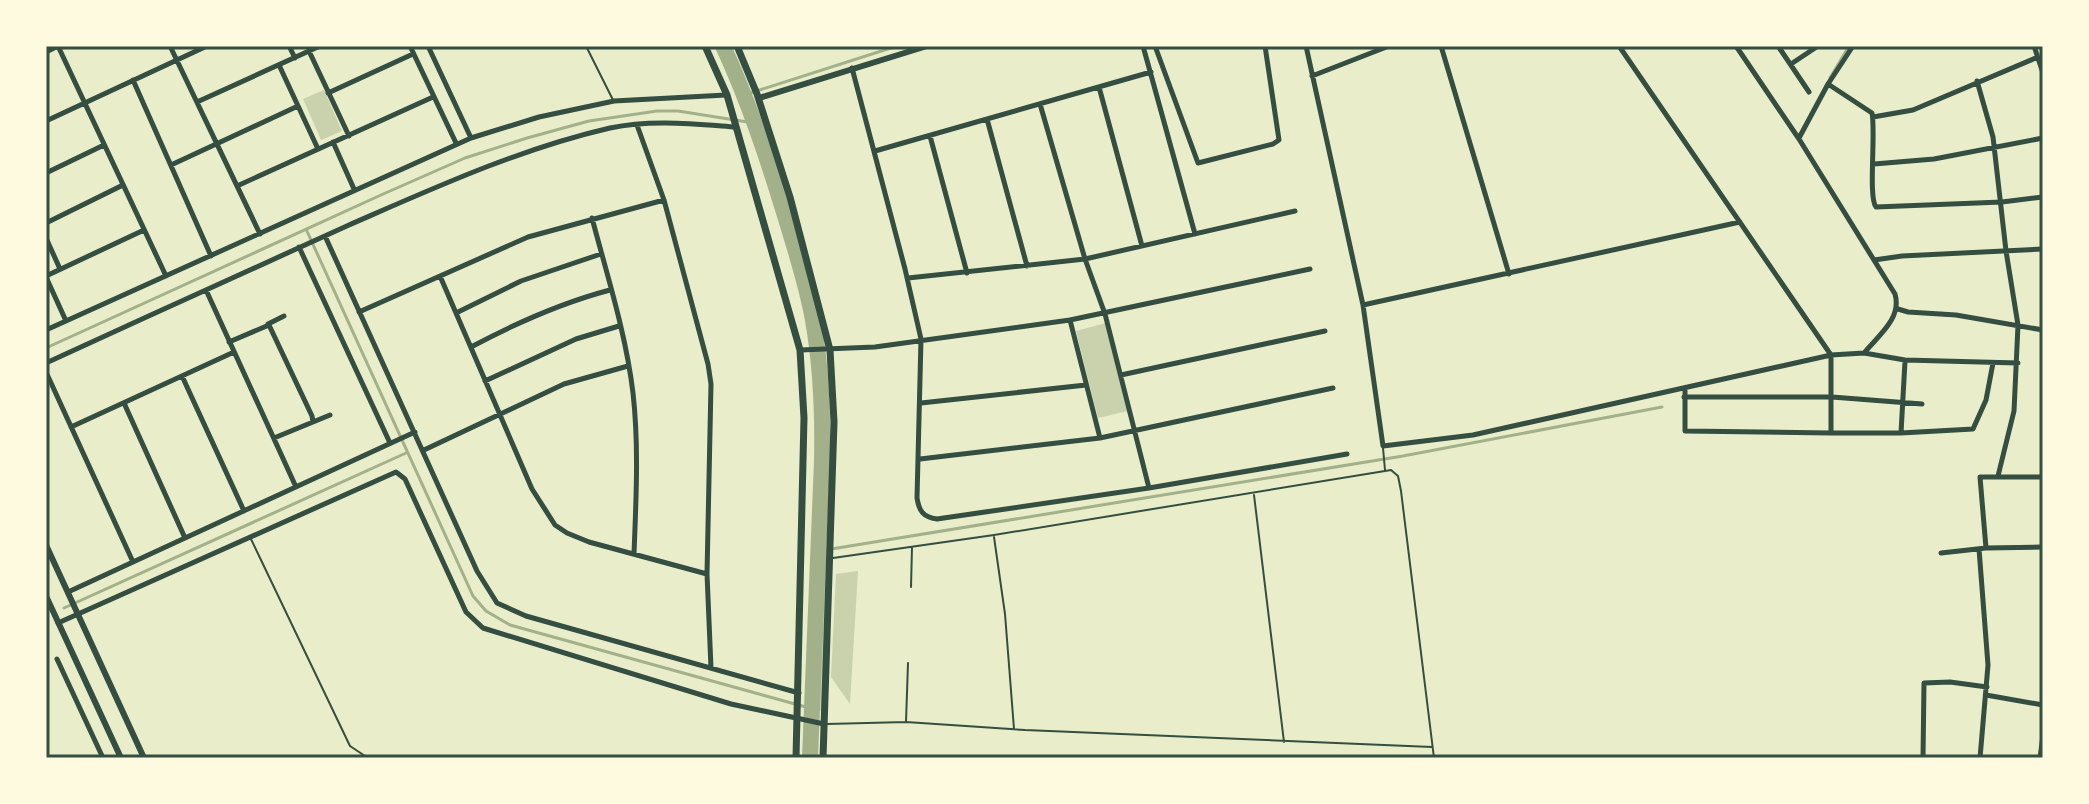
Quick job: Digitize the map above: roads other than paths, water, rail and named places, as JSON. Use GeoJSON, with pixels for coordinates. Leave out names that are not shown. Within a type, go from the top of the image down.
{"type":"FeatureCollection","features":[{"type":"Feature","properties":{"kind":"main road"},"geometry":{"type":"LineString","coordinates":[[705,46],[728,97],[804,350],[800,721],[796,758]]}},
{"type":"Feature","properties":{"kind":"main road"},"geometry":{"type":"LineString","coordinates":[[737,46],[758,96],[799,229],[827,350],[834,422],[823,758]]}},
{"type":"Feature","properties":{"kind":"street"},"geometry":{"type":"LineString","coordinates":[[46,52],[58,46],[166,276]]}},
{"type":"Feature","properties":{"kind":"street"},"geometry":{"type":"LineString","coordinates":[[170,46],[260,234]]}},
{"type":"Feature","properties":{"kind":"street"},"geometry":{"type":"LineString","coordinates":[[46,121],[207,46]]}},
{"type":"Feature","properties":{"kind":"street"},"geometry":{"type":"LineString","coordinates":[[289,46],[295,58]]}},
{"type":"Feature","properties":{"kind":"street"},"geometry":{"type":"LineString","coordinates":[[197,102],[320,46]]}},
{"type":"Feature","properties":{"kind":"street"},"geometry":{"type":"LineString","coordinates":[[410,46],[456,143]]}},
{"type":"Feature","properties":{"kind":"street"},"geometry":{"type":"LineString","coordinates":[[428,46],[471,138]]}},
{"type":"Feature","properties":{"kind":"street"},"geometry":{"type":"LineString","coordinates":[[758,96],[927,46]]}},
{"type":"Feature","properties":{"kind":"street"},"geometry":{"type":"LineString","coordinates":[[1143,46],[1195,234]]}},
{"type":"Feature","properties":{"kind":"street"},"geometry":{"type":"LineString","coordinates":[[1155,46],[1198,163],[1279,140],[1265,46]]}},
{"type":"Feature","properties":{"kind":"street"},"geometry":{"type":"LineString","coordinates":[[1306,46],[1363,305],[1383,446],[1473,435],[1831,355],[1864,353],[1905,360],[2018,363]]}},
{"type":"Feature","properties":{"kind":"street"},"geometry":{"type":"LineString","coordinates":[[1312,76],[1389,46]]}},
{"type":"Feature","properties":{"kind":"street"},"geometry":{"type":"LineString","coordinates":[[1441,46],[1509,274]]}},
{"type":"Feature","properties":{"kind":"street"},"geometry":{"type":"LineString","coordinates":[[1619,46],[1831,355],[1831,433]]}},
{"type":"Feature","properties":{"kind":"street"},"geometry":{"type":"LineString","coordinates":[[1736,46],[1799,139],[1895,294],[1898,308],[1864,353]]}},
{"type":"Feature","properties":{"kind":"street"},"geometry":{"type":"LineString","coordinates":[[1778,46],[1809,92]]}},
{"type":"Feature","properties":{"kind":"street"},"geometry":{"type":"LineString","coordinates":[[1791,64],[1818,46]]}},
{"type":"Feature","properties":{"kind":"street"},"geometry":{"type":"LineString","coordinates":[[1799,139],[1828,84],[1853,46]]}},
{"type":"Feature","properties":{"kind":"street"},"geometry":{"type":"LineString","coordinates":[[309,51],[349,136]]}},
{"type":"Feature","properties":{"kind":"street"},"geometry":{"type":"LineString","coordinates":[[1873,117],[1913,110],[2038,51],[2043,73]]}},
{"type":"Feature","properties":{"kind":"street"},"geometry":{"type":"LineString","coordinates":[[328,93],[413,54]]}},
{"type":"Feature","properties":{"kind":"street"},"geometry":{"type":"LineString","coordinates":[[279,65],[318,149]]}},
{"type":"Feature","properties":{"kind":"street"},"geometry":{"type":"LineString","coordinates":[[852,68],[908,278],[921,339],[919,508],[928,518],[1149,488],[1347,454]]}},
{"type":"Feature","properties":{"kind":"street"},"geometry":{"type":"LineString","coordinates":[[875,151],[1151,72]]}},
{"type":"Feature","properties":{"kind":"street"},"geometry":{"type":"LineString","coordinates":[[133,80],[211,256]]}},
{"type":"Feature","properties":{"kind":"street"},"geometry":{"type":"LineString","coordinates":[[1977,81],[1991,126],[2018,325],[2014,411],[1998,476]]}},
{"type":"Feature","properties":{"kind":"street"},"geometry":{"type":"LineString","coordinates":[[1828,84],[1868,109],[1873,117],[1872,201],[1878,208],[2043,197]]}},
{"type":"Feature","properties":{"kind":"street"},"geometry":{"type":"LineString","coordinates":[[1099,87],[1142,246]]}},
{"type":"Feature","properties":{"kind":"street"},"geometry":{"type":"LineString","coordinates":[[237,186],[433,97]]}},
{"type":"Feature","properties":{"kind":"street"},"geometry":{"type":"LineString","coordinates":[[46,330],[456,143],[539,117],[614,101],[728,97]]}},
{"type":"Feature","properties":{"kind":"street"},"geometry":{"type":"LineString","coordinates":[[1040,104],[1085,259],[1105,314],[1149,488]]}},
{"type":"Feature","properties":{"kind":"street"},"geometry":{"type":"LineString","coordinates":[[171,165],[298,106]]}},
{"type":"Feature","properties":{"kind":"street"},"geometry":{"type":"LineString","coordinates":[[987,119],[1027,266]]}},
{"type":"Feature","properties":{"kind":"street"},"geometry":{"type":"LineString","coordinates":[[46,363],[299,247],[457,177],[496,163],[611,128],[736,124]]}},
{"type":"Feature","properties":{"kind":"street"},"geometry":{"type":"LineString","coordinates":[[637,125],[664,200],[699,324],[711,384],[707,574],[711,668]]}},
{"type":"Feature","properties":{"kind":"street"},"geometry":{"type":"LineString","coordinates":[[930,136],[967,273]]}},
{"type":"Feature","properties":{"kind":"street"},"geometry":{"type":"LineString","coordinates":[[1874,164],[1934,159],[2043,138]]}},
{"type":"Feature","properties":{"kind":"street"},"geometry":{"type":"LineString","coordinates":[[333,142],[354,189]]}},
{"type":"Feature","properties":{"kind":"street"},"geometry":{"type":"LineString","coordinates":[[46,173],[104,145]]}},
{"type":"Feature","properties":{"kind":"street"},"geometry":{"type":"LineString","coordinates":[[46,223],[123,185]]}},
{"type":"Feature","properties":{"kind":"street"},"geometry":{"type":"LineString","coordinates":[[359,312],[528,237],[664,200]]}},
{"type":"Feature","properties":{"kind":"street"},"geometry":{"type":"LineString","coordinates":[[908,278],[1085,259],[1295,211]]}},
{"type":"Feature","properties":{"kind":"street"},"geometry":{"type":"LineString","coordinates":[[592,218],[628,366],[634,420],[634,554]]}},
{"type":"Feature","properties":{"kind":"street"},"geometry":{"type":"LineString","coordinates":[[1363,305],[1740,222]]}},
{"type":"Feature","properties":{"kind":"street"},"geometry":{"type":"LineString","coordinates":[[66,321],[46,277],[144,230]]}},
{"type":"Feature","properties":{"kind":"street"},"geometry":{"type":"LineString","coordinates":[[46,238],[60,269]]}},
{"type":"Feature","properties":{"kind":"street"},"geometry":{"type":"LineString","coordinates":[[321,238],[359,312],[412,433],[424,450],[467,550],[497,603],[526,616],[798,695]]}},
{"type":"Feature","properties":{"kind":"street"},"geometry":{"type":"LineString","coordinates":[[299,247],[390,443]]}},
{"type":"Feature","properties":{"kind":"street"},"geometry":{"type":"LineString","coordinates":[[1874,260],[2043,249]]}},
{"type":"Feature","properties":{"kind":"street"},"geometry":{"type":"LineString","coordinates":[[456,313],[532,276],[601,254]]}},
{"type":"Feature","properties":{"kind":"street"},"geometry":{"type":"LineString","coordinates":[[804,350],[875,347],[1070,320],[1310,269]]}},
{"type":"Feature","properties":{"kind":"street"},"geometry":{"type":"LineString","coordinates":[[440,276],[532,489],[555,525],[589,542],[707,574]]}},
{"type":"Feature","properties":{"kind":"street"},"geometry":{"type":"LineString","coordinates":[[206,290],[296,487]]}},
{"type":"Feature","properties":{"kind":"street"},"geometry":{"type":"LineString","coordinates":[[471,347],[533,315],[610,290]]}},
{"type":"Feature","properties":{"kind":"street"},"geometry":{"type":"LineString","coordinates":[[1898,308],[1908,312],[1956,315],[2043,330]]}},
{"type":"Feature","properties":{"kind":"street"},"geometry":{"type":"LineString","coordinates":[[229,342],[284,316]]}},
{"type":"Feature","properties":{"kind":"street"},"geometry":{"type":"LineString","coordinates":[[1070,320],[1100,438]]}},
{"type":"Feature","properties":{"kind":"street"},"geometry":{"type":"LineString","coordinates":[[267,324],[313,422]]}},
{"type":"Feature","properties":{"kind":"street"},"geometry":{"type":"LineString","coordinates":[[485,381],[576,339],[619,326]]}},
{"type":"Feature","properties":{"kind":"street"},"geometry":{"type":"LineString","coordinates":[[1121,375],[1325,331]]}},
{"type":"Feature","properties":{"kind":"street"},"geometry":{"type":"LineString","coordinates":[[71,427],[234,352]]}},
{"type":"Feature","properties":{"kind":"street"},"geometry":{"type":"LineString","coordinates":[[1901,433],[1905,360]]}},
{"type":"Feature","properties":{"kind":"street"},"geometry":{"type":"LineString","coordinates":[[1685,388],[1685,431],[1901,433],[1973,429],[1986,400],[1993,363]]}},
{"type":"Feature","properties":{"kind":"street"},"geometry":{"type":"LineString","coordinates":[[424,450],[564,384],[628,366]]}},
{"type":"Feature","properties":{"kind":"street"},"geometry":{"type":"LineString","coordinates":[[46,372],[133,562]]}},
{"type":"Feature","properties":{"kind":"street"},"geometry":{"type":"LineString","coordinates":[[182,376],[244,511]]}},
{"type":"Feature","properties":{"kind":"street"},"geometry":{"type":"LineString","coordinates":[[921,403],[1086,385]]}},
{"type":"Feature","properties":{"kind":"street"},"geometry":{"type":"LineString","coordinates":[[920,459],[1135,432],[1333,388]]}},
{"type":"Feature","properties":{"kind":"street"},"geometry":{"type":"LineString","coordinates":[[1684,397],[1832,397],[1922,404]]}},
{"type":"Feature","properties":{"kind":"street"},"geometry":{"type":"LineString","coordinates":[[124,403],[185,538]]}},
{"type":"Feature","properties":{"kind":"street"},"geometry":{"type":"LineString","coordinates":[[274,438],[330,415]]}},
{"type":"Feature","properties":{"kind":"street"},"geometry":{"type":"LineString","coordinates":[[68,593],[412,433]]}},
{"type":"Feature","properties":{"kind":"street"},"geometry":{"type":"LineString","coordinates":[[58,623],[392,472],[399,472],[466,612],[483,628],[731,704],[822,724]]}},
{"type":"Feature","properties":{"kind":"street"},"geometry":{"type":"LineString","coordinates":[[1980,758],[1987,691],[1988,640],[1979,480],[1982,475],[2043,477]]}},
{"type":"Feature","properties":{"kind":"street"},"geometry":{"type":"LineString","coordinates":[[46,545],[144,758]]}},
{"type":"Feature","properties":{"kind":"street"},"geometry":{"type":"LineString","coordinates":[[1941,553],[1983,548],[2043,547]]}},
{"type":"Feature","properties":{"kind":"street"},"geometry":{"type":"LineString","coordinates":[[46,596],[121,758]]}},
{"type":"Feature","properties":{"kind":"street"},"geometry":{"type":"LineString","coordinates":[[57,659],[103,758]]}},
{"type":"Feature","properties":{"kind":"street"},"geometry":{"type":"LineString","coordinates":[[1923,758],[1924,683],[1950,682],[2043,705]]}},
{"type":"Feature","properties":{"kind":"street"},"geometry":{"type":"LineString","coordinates":[[2040,758],[2043,735]]}},
{"type":"Feature","properties":{"kind":"lane"},"geometry":{"type":"LineString","coordinates":[[586,46],[614,101]]}},
{"type":"Feature","properties":{"kind":"lane"},"geometry":{"type":"LineString","coordinates":[[1383,446],[1386,471]]}},
{"type":"Feature","properties":{"kind":"lane"},"geometry":{"type":"LineString","coordinates":[[831,556],[994,535],[1395,472],[1401,491],[1434,758]]}},
{"type":"Feature","properties":{"kind":"lane"},"geometry":{"type":"LineString","coordinates":[[1254,493],[1284,742]]}},
{"type":"Feature","properties":{"kind":"lane"},"geometry":{"type":"LineString","coordinates":[[994,535],[1005,614],[1014,729]]}},
{"type":"Feature","properties":{"kind":"lane"},"geometry":{"type":"LineString","coordinates":[[250,536],[350,746],[368,758]]}},
{"type":"Feature","properties":{"kind":"lane"},"geometry":{"type":"LineString","coordinates":[[911,587],[912,546]]}},
{"type":"Feature","properties":{"kind":"lane"},"geometry":{"type":"LineString","coordinates":[[906,722],[908,663]]}},
{"type":"Feature","properties":{"kind":"lane"},"geometry":{"type":"LineString","coordinates":[[822,724],[906,722],[1433,747]]}},
{"type":"Feature","properties":{"kind":"waterway"},"geometry":{"type":"LineString","coordinates":[[723,46],[758,131],[786,219],[808,295],[818,355],[822,461],[810,758]]}},
{"type":"Feature","properties":{"kind":"waterway"},"geometry":{"type":"LineString","coordinates":[[744,95],[897,46]]}},
{"type":"Feature","properties":{"kind":"waterway"},"geometry":{"type":"LineString","coordinates":[[1830,78],[1849,46]]}},
{"type":"Feature","properties":{"kind":"waterway"},"geometry":{"type":"LineString","coordinates":[[46,348],[465,158],[527,138],[589,121],[657,111],[678,111],[754,123]]}},
{"type":"Feature","properties":{"kind":"waterway"},"geometry":{"type":"LineString","coordinates":[[306,229],[473,596],[486,611],[510,625],[813,709]]}},
{"type":"Feature","properties":{"kind":"waterway"},"geometry":{"type":"LineString","coordinates":[[819,551],[1403,456],[1662,407]]}},
{"type":"Feature","properties":{"kind":"waterway"},"geometry":{"type":"LineString","coordinates":[[64,608],[406,453]]}}]}
